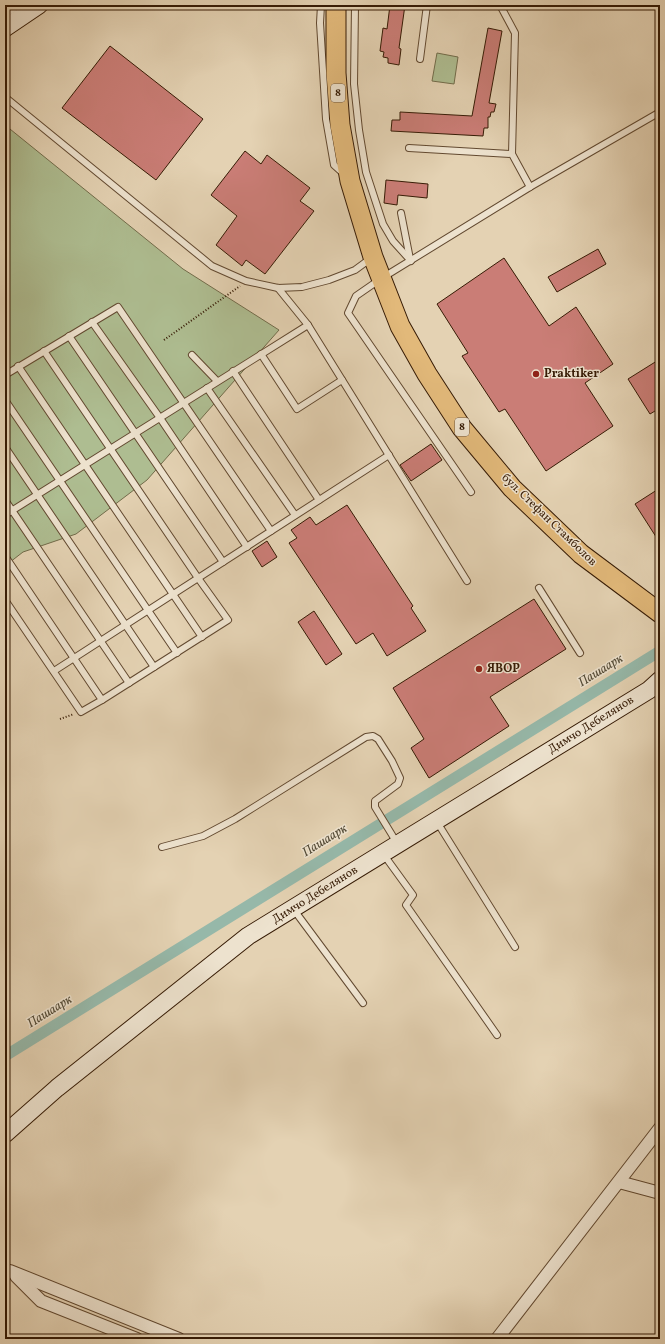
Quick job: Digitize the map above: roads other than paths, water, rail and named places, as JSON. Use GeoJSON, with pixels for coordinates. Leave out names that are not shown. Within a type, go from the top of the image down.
{"type":"FeatureCollection","features":[{"type":"Feature","properties":{"kind":"main road","name":"бул. Стефан Стамболов"},"geometry":{"type":"LineString","coordinates":[[336,5],[336,73],[340,125],[350,181],[373,256],[400,326],[426,374],[462,428],[512,488],[581,554],[660,614]]}},
{"type":"Feature","properties":{"kind":"street"},"geometry":{"type":"LineString","coordinates":[[5,8],[10,5]]}},
{"type":"Feature","properties":{"kind":"street"},"geometry":{"type":"LineString","coordinates":[[5,28],[39,5]]}},
{"type":"Feature","properties":{"kind":"street","name":"Димчо Дебелянов"},"geometry":{"type":"LineString","coordinates":[[5,1134],[56,1088],[248,936],[656,685]]}},
{"type":"Feature","properties":{"kind":"street"},"geometry":{"type":"LineString","coordinates":[[497,1339],[660,1128]]}},
{"type":"Feature","properties":{"kind":"street"},"geometry":{"type":"LineString","coordinates":[[619,1182],[660,1193]]}},
{"type":"Feature","properties":{"kind":"street"},"geometry":{"type":"LineString","coordinates":[[8,1268],[41,1301],[138,1339]]}},
{"type":"Feature","properties":{"kind":"street"},"geometry":{"type":"LineString","coordinates":[[8,1268],[179,1339]]}},
{"type":"Feature","properties":{"kind":"lane"},"geometry":{"type":"LineString","coordinates":[[321,5],[320,23],[326,119],[334,165],[350,181]]}},
{"type":"Feature","properties":{"kind":"lane"},"geometry":{"type":"LineString","coordinates":[[355,5],[354,84],[359,130],[366,172],[383,224],[393,241],[411,261]]}},
{"type":"Feature","properties":{"kind":"lane"},"geometry":{"type":"LineString","coordinates":[[420,59],[427,5]]}},
{"type":"Feature","properties":{"kind":"lane"},"geometry":{"type":"LineString","coordinates":[[500,5],[515,33],[512,154],[530,187]]}},
{"type":"Feature","properties":{"kind":"lane"},"geometry":{"type":"LineString","coordinates":[[5,97],[212,266],[246,282],[278,288],[302,287],[328,280],[355,270],[373,256]]}},
{"type":"Feature","properties":{"kind":"lane"},"geometry":{"type":"LineString","coordinates":[[471,492],[348,313],[356,296],[382,278],[530,187],[660,112]]}},
{"type":"Feature","properties":{"kind":"lane"},"geometry":{"type":"LineString","coordinates":[[409,148],[512,154]]}},
{"type":"Feature","properties":{"kind":"lane"},"geometry":{"type":"LineString","coordinates":[[401,212],[411,261]]}},
{"type":"Feature","properties":{"kind":"lane"},"geometry":{"type":"LineString","coordinates":[[278,288],[308,324],[467,581]]}},
{"type":"Feature","properties":{"kind":"lane"},"geometry":{"type":"LineString","coordinates":[[5,375],[118,307],[271,531]]}},
{"type":"Feature","properties":{"kind":"lane"},"geometry":{"type":"LineString","coordinates":[[92,322],[160,418],[247,547]]}},
{"type":"Feature","properties":{"kind":"lane"},"geometry":{"type":"LineString","coordinates":[[5,515],[308,324]]}},
{"type":"Feature","properties":{"kind":"lane"},"geometry":{"type":"LineString","coordinates":[[69,336],[223,562]]}},
{"type":"Feature","properties":{"kind":"lane"},"geometry":{"type":"LineString","coordinates":[[5,600],[81,712],[154,668],[228,620],[44,351]]}},
{"type":"Feature","properties":{"kind":"lane"},"geometry":{"type":"LineString","coordinates":[[261,354],[297,408],[342,380]]}},
{"type":"Feature","properties":{"kind":"lane"},"geometry":{"type":"LineString","coordinates":[[192,355],[217,381]]}},
{"type":"Feature","properties":{"kind":"lane"},"geometry":{"type":"LineString","coordinates":[[18,366],[172,595],[202,637]]}},
{"type":"Feature","properties":{"kind":"lane"},"geometry":{"type":"LineString","coordinates":[[233,372],[319,500]]}},
{"type":"Feature","properties":{"kind":"lane"},"geometry":{"type":"LineString","coordinates":[[207,388],[295,515]]}},
{"type":"Feature","properties":{"kind":"lane"},"geometry":{"type":"LineString","coordinates":[[5,400],[177,653]]}},
{"type":"Feature","properties":{"kind":"lane"},"geometry":{"type":"LineString","coordinates":[[5,447],[154,668]]}},
{"type":"Feature","properties":{"kind":"lane"},"geometry":{"type":"LineString","coordinates":[[54,671],[388,455]]}},
{"type":"Feature","properties":{"kind":"lane"},"geometry":{"type":"LineString","coordinates":[[5,500],[129,683]]}},
{"type":"Feature","properties":{"kind":"lane"},"geometry":{"type":"LineString","coordinates":[[5,556],[102,700]]}},
{"type":"Feature","properties":{"kind":"lane"},"geometry":{"type":"LineString","coordinates":[[539,588],[580,653]]}},
{"type":"Feature","properties":{"kind":"lane"},"geometry":{"type":"LineString","coordinates":[[162,847],[203,836],[235,819],[366,737],[373,736],[378,739],[392,761],[400,778],[398,784],[375,801],[375,807],[398,844]]}},
{"type":"Feature","properties":{"kind":"lane"},"geometry":{"type":"LineString","coordinates":[[436,820],[515,947]]}},
{"type":"Feature","properties":{"kind":"lane"},"geometry":{"type":"LineString","coordinates":[[383,853],[413,895],[406,905],[497,1035]]}},
{"type":"Feature","properties":{"kind":"lane"},"geometry":{"type":"LineString","coordinates":[[293,909],[363,1003]]}},
{"type":"Feature","properties":{"kind":"waterway","name":"Пашаарк"},"geometry":{"type":"LineString","coordinates":[[5,1056],[660,651]]}},
{"type":"Feature","properties":{"kind":"place","name":"Praktiker"},"geometry":{"type":"Point","coordinates":[536,374]}},
{"type":"Feature","properties":{"kind":"place","name":"ЯВОР"},"geometry":{"type":"Point","coordinates":[479,669]}}]}
